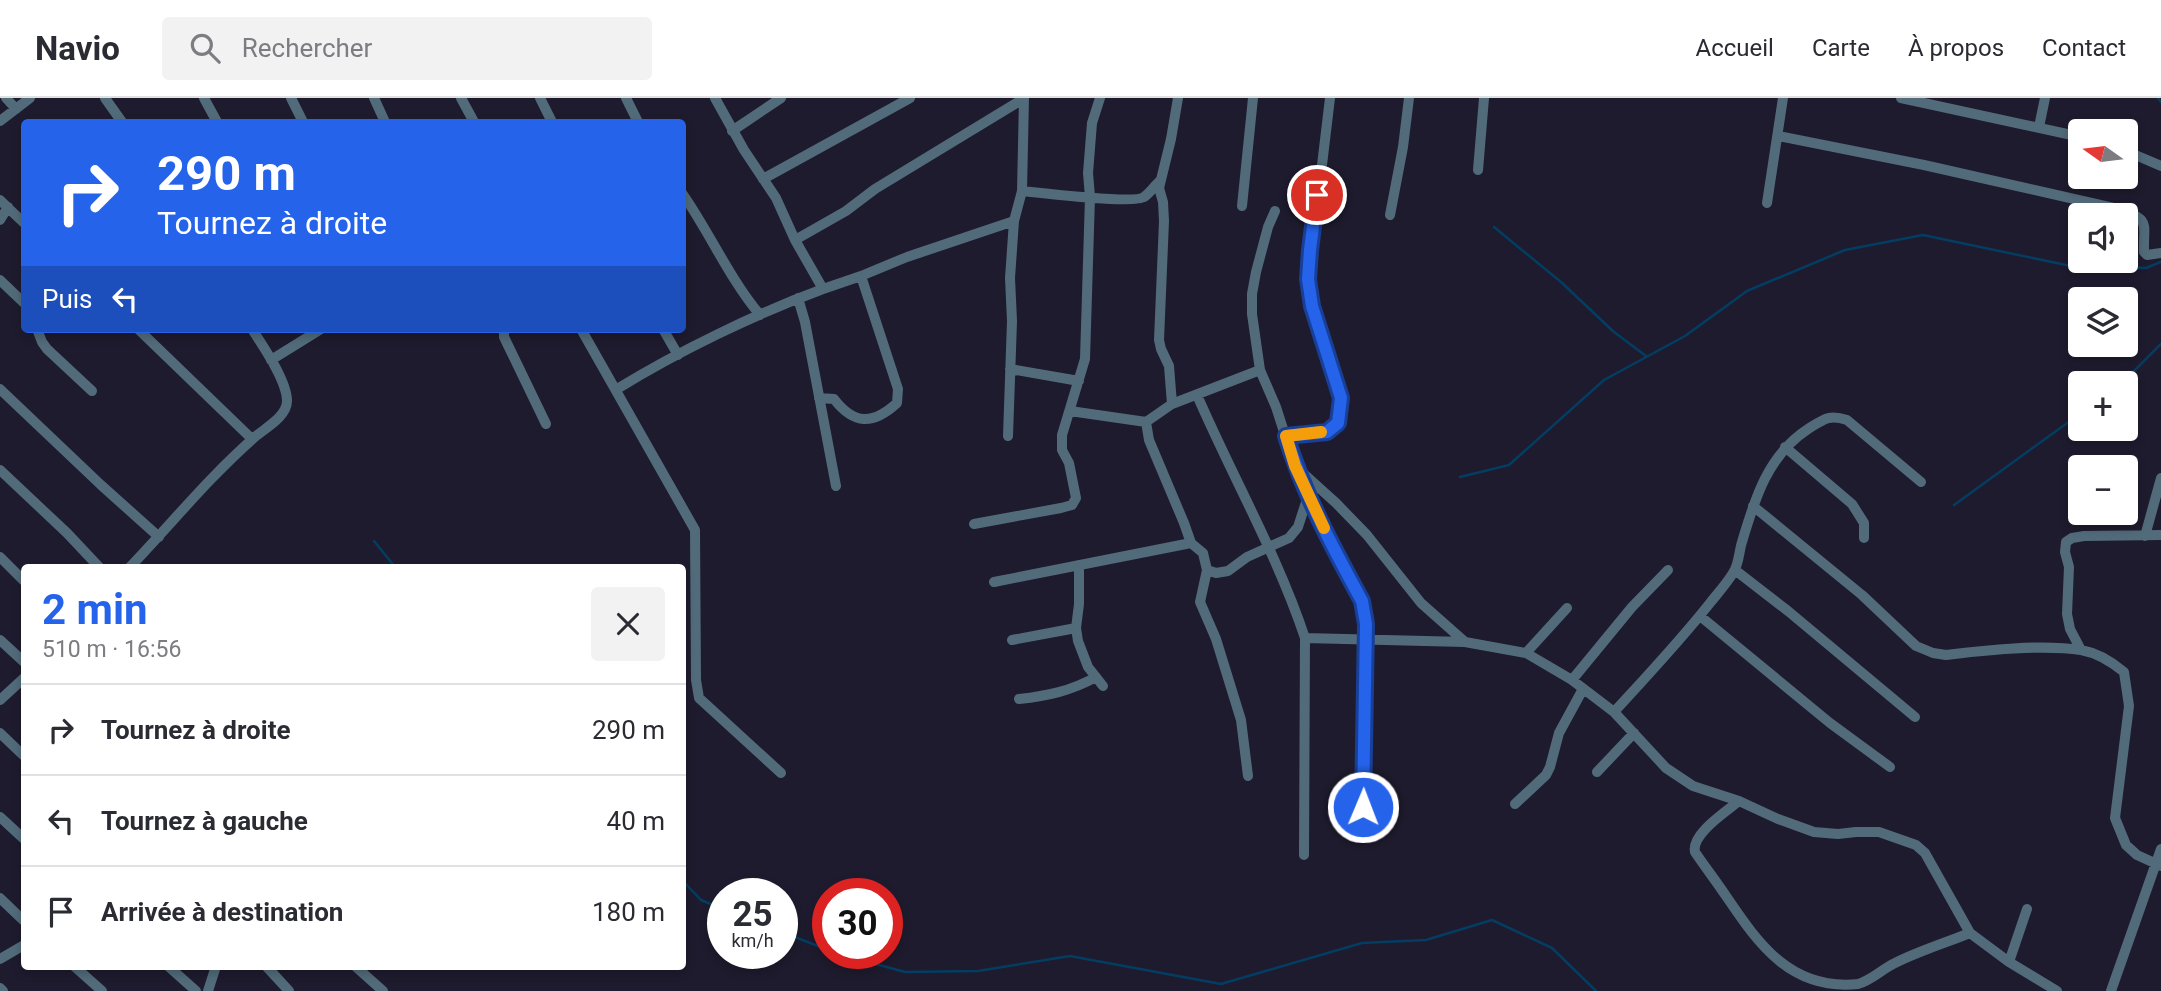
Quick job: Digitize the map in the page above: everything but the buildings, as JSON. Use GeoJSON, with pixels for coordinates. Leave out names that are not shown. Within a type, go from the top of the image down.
{"type":"FeatureCollection","features":[{"type":"Feature","properties":{"kind":"street"},"geometry":{"type":"LineString","coordinates":[[6,98],[16,109]]}},
{"type":"Feature","properties":{"kind":"street"},"geometry":{"type":"LineString","coordinates":[[0,121],[30,98]]}},
{"type":"Feature","properties":{"kind":"street"},"geometry":{"type":"LineString","coordinates":[[105,98],[120,119]]}},
{"type":"Feature","properties":{"kind":"street"},"geometry":{"type":"LineString","coordinates":[[204,98],[215,119]]}},
{"type":"Feature","properties":{"kind":"street"},"geometry":{"type":"LineString","coordinates":[[291,98],[302,119]]}},
{"type":"Feature","properties":{"kind":"street"},"geometry":{"type":"LineString","coordinates":[[374,98],[384,119]]}},
{"type":"Feature","properties":{"kind":"street"},"geometry":{"type":"LineString","coordinates":[[461,98],[472,119]]}},
{"type":"Feature","properties":{"kind":"street"},"geometry":{"type":"LineString","coordinates":[[540,98],[550,119]]}},
{"type":"Feature","properties":{"kind":"street"},"geometry":{"type":"LineString","coordinates":[[626,98],[636,119]]}},
{"type":"Feature","properties":{"kind":"street"},"geometry":{"type":"LineString","coordinates":[[715,98],[732,131],[776,198],[795,240],[823,289]]}},
{"type":"Feature","properties":{"kind":"street"},"geometry":{"type":"LineString","coordinates":[[732,131],[782,98]]}},
{"type":"Feature","properties":{"kind":"street"},"geometry":{"type":"LineString","coordinates":[[763,179],[910,98]]}},
{"type":"Feature","properties":{"kind":"street"},"geometry":{"type":"LineString","coordinates":[[795,240],[846,211],[875,189],[1023,98]]}},
{"type":"Feature","properties":{"kind":"street"},"geometry":{"type":"LineString","coordinates":[[1007,436],[1012,321],[1010,296],[1014,221],[1022,191],[1023,98]]}},
{"type":"Feature","properties":{"kind":"street"},"geometry":{"type":"LineString","coordinates":[[974,524],[1072,505],[1076,498],[1069,463],[1062,450],[1062,435],[1085,359],[1090,197],[1088,173],[1092,123],[1100,98]]}},
{"type":"Feature","properties":{"kind":"street"},"geometry":{"type":"LineString","coordinates":[[1172,404],[1168,366],[1159,340],[1164,221],[1159,188],[1178,98]]}},
{"type":"Feature","properties":{"kind":"street"},"geometry":{"type":"LineString","coordinates":[[1242,206],[1253,98]]}},
{"type":"Feature","properties":{"kind":"street"},"geometry":{"type":"LineString","coordinates":[[1286,436],[1327,432],[1338,423],[1341,398],[1312,306],[1308,279],[1330,98]]}},
{"type":"Feature","properties":{"kind":"street"},"geometry":{"type":"LineString","coordinates":[[1390,215],[1409,98]]}},
{"type":"Feature","properties":{"kind":"street"},"geometry":{"type":"LineString","coordinates":[[1478,170],[1484,98]]}},
{"type":"Feature","properties":{"kind":"street"},"geometry":{"type":"LineString","coordinates":[[1767,203],[1783,98]]}},
{"type":"Feature","properties":{"kind":"street"},"geometry":{"type":"LineString","coordinates":[[1900,98],[1932,101],[2068,134]]}},
{"type":"Feature","properties":{"kind":"street"},"geometry":{"type":"LineString","coordinates":[[2039,127],[2045,98]]}},
{"type":"Feature","properties":{"kind":"street"},"geometry":{"type":"LineString","coordinates":[[1778,136],[1924,164],[2118,209],[2136,215],[2143,221],[2144,252],[2147,255],[2161,253]]}},
{"type":"Feature","properties":{"kind":"street"},"geometry":{"type":"LineString","coordinates":[[2138,156],[2161,166]]}},
{"type":"Feature","properties":{"kind":"street"},"geometry":{"type":"LineString","coordinates":[[1022,191],[1116,200],[1139,199],[1145,197],[1160,180]]}},
{"type":"Feature","properties":{"kind":"street"},"geometry":{"type":"LineString","coordinates":[[686,199],[700,218],[741,293],[760,315]]}},
{"type":"Feature","properties":{"kind":"street"},"geometry":{"type":"LineString","coordinates":[[0,220],[4,204],[21,220]]}},
{"type":"Feature","properties":{"kind":"street"},"geometry":{"type":"LineString","coordinates":[[1275,211],[1263,243],[1252,295],[1254,331],[1260,370],[1276,407],[1295,466],[1362,601],[1366,624],[1363,828]]}},
{"type":"Feature","properties":{"kind":"street"},"geometry":{"type":"LineString","coordinates":[[617,389],[678,355],[798,298],[1014,221]]}},
{"type":"Feature","properties":{"kind":"street"},"geometry":{"type":"LineString","coordinates":[[810,293],[814,273]]}},
{"type":"Feature","properties":{"kind":"street"},"geometry":{"type":"LineString","coordinates":[[819,398],[834,399],[850,415],[865,421],[886,413],[897,403],[898,389],[861,276]]}},
{"type":"Feature","properties":{"kind":"street"},"geometry":{"type":"LineString","coordinates":[[0,280],[21,300]]}},
{"type":"Feature","properties":{"kind":"street"},"geometry":{"type":"LineString","coordinates":[[798,298],[805,322],[835,486]]}},
{"type":"Feature","properties":{"kind":"street"},"geometry":{"type":"LineString","coordinates":[[39,333],[47,349],[92,391]]}},
{"type":"Feature","properties":{"kind":"street"},"geometry":{"type":"LineString","coordinates":[[142,333],[253,439]]}},
{"type":"Feature","properties":{"kind":"street"},"geometry":{"type":"LineString","coordinates":[[133,564],[193,497],[286,408],[287,398],[271,360],[254,333]]}},
{"type":"Feature","properties":{"kind":"street"},"geometry":{"type":"LineString","coordinates":[[271,360],[315,333]]}},
{"type":"Feature","properties":{"kind":"street"},"geometry":{"type":"LineString","coordinates":[[504,333],[546,424]]}},
{"type":"Feature","properties":{"kind":"street"},"geometry":{"type":"LineString","coordinates":[[584,333],[695,530],[696,680],[699,698],[781,773]]}},
{"type":"Feature","properties":{"kind":"street"},"geometry":{"type":"LineString","coordinates":[[665,333],[678,355]]}},
{"type":"Feature","properties":{"kind":"street"},"geometry":{"type":"LineString","coordinates":[[1010,369],[1079,381]]}},
{"type":"Feature","properties":{"kind":"street"},"geometry":{"type":"LineString","coordinates":[[1070,411],[1146,422],[1172,404],[1260,370]]}},
{"type":"Feature","properties":{"kind":"street"},"geometry":{"type":"LineString","coordinates":[[0,389],[159,537]]}},
{"type":"Feature","properties":{"kind":"street"},"geometry":{"type":"LineString","coordinates":[[1197,395],[1268,548],[1304,638],[1304,855]]}},
{"type":"Feature","properties":{"kind":"street"},"geometry":{"type":"LineString","coordinates":[[1614,712],[1700,616],[1735,570],[1753,506],[1773,463],[1785,447],[1824,419],[1836,416],[1847,421],[1921,482]]}},
{"type":"Feature","properties":{"kind":"street"},"geometry":{"type":"LineString","coordinates":[[1146,422],[1149,440],[1191,543],[1203,553],[1207,570],[1200,602],[1216,639],[1241,720],[1248,776]]}},
{"type":"Feature","properties":{"kind":"street"},"geometry":{"type":"LineString","coordinates":[[1785,447],[1852,504],[1864,523],[1864,538]]}},
{"type":"Feature","properties":{"kind":"street"},"geometry":{"type":"LineString","coordinates":[[1295,466],[1367,535],[1421,603],[1465,642]]}},
{"type":"Feature","properties":{"kind":"street"},"geometry":{"type":"LineString","coordinates":[[0,470],[96,564]]}},
{"type":"Feature","properties":{"kind":"street"},"geometry":{"type":"LineString","coordinates":[[2145,536],[2161,478]]}},
{"type":"Feature","properties":{"kind":"street"},"geometry":{"type":"LineString","coordinates":[[1207,570],[1221,573],[1247,557],[1289,538],[1295,533],[1308,496]]}},
{"type":"Feature","properties":{"kind":"street"},"geometry":{"type":"LineString","coordinates":[[1753,506],[1862,595],[1916,646],[1933,653],[1946,654],[2039,649],[2081,650],[2110,661],[2124,672],[2129,706],[2115,818],[2126,845],[2137,855],[2158,865]]}},
{"type":"Feature","properties":{"kind":"street"},"geometry":{"type":"LineString","coordinates":[[2081,650],[2070,629],[2067,614],[2067,542],[2072,538],[2084,536],[2161,534]]}},
{"type":"Feature","properties":{"kind":"street"},"geometry":{"type":"LineString","coordinates":[[994,582],[1191,543]]}},
{"type":"Feature","properties":{"kind":"street"},"geometry":{"type":"LineString","coordinates":[[0,557],[21,578]]}},
{"type":"Feature","properties":{"kind":"street"},"geometry":{"type":"LineString","coordinates":[[1079,565],[1080,604],[1076,628],[1088,667],[1103,686]]}},
{"type":"Feature","properties":{"kind":"street"},"geometry":{"type":"LineString","coordinates":[[1572,680],[1632,607],[1668,570]]}},
{"type":"Feature","properties":{"kind":"street"},"geometry":{"type":"LineString","coordinates":[[1735,570],[1915,717]]}},
{"type":"Feature","properties":{"kind":"street"},"geometry":{"type":"LineString","coordinates":[[1527,653],[1567,608]]}},
{"type":"Feature","properties":{"kind":"street"},"geometry":{"type":"LineString","coordinates":[[1700,616],[1830,723],[1890,767]]}},
{"type":"Feature","properties":{"kind":"street"},"geometry":{"type":"LineString","coordinates":[[1012,640],[1076,628]]}},
{"type":"Feature","properties":{"kind":"street"},"geometry":{"type":"LineString","coordinates":[[1304,638],[1465,642],[1527,653],[1572,680],[1614,712],[1665,768],[1683,781],[1814,832],[1879,832],[1916,845],[1925,853],[1970,933],[2037,986],[2057,991]]}},
{"type":"Feature","properties":{"kind":"street"},"geometry":{"type":"LineString","coordinates":[[0,640],[21,660]]}},
{"type":"Feature","properties":{"kind":"street"},"geometry":{"type":"LineString","coordinates":[[1019,699],[1060,693],[1096,677]]}},
{"type":"Feature","properties":{"kind":"street"},"geometry":{"type":"LineString","coordinates":[[0,700],[21,681]]}},
{"type":"Feature","properties":{"kind":"street"},"geometry":{"type":"LineString","coordinates":[[1515,804],[1546,775],[1559,733],[1583,689]]}},
{"type":"Feature","properties":{"kind":"street"},"geometry":{"type":"LineString","coordinates":[[0,733],[21,753]]}},
{"type":"Feature","properties":{"kind":"street"},"geometry":{"type":"LineString","coordinates":[[1597,772],[1634,733]]}},
{"type":"Feature","properties":{"kind":"street"},"geometry":{"type":"LineString","coordinates":[[1739,801],[1698,836],[1695,852],[1758,944],[1773,961],[1798,977],[1813,984],[1827,986],[1842,987],[1861,983],[1894,963],[1970,933]]}},
{"type":"Feature","properties":{"kind":"street"},"geometry":{"type":"LineString","coordinates":[[0,817],[21,836]]}},
{"type":"Feature","properties":{"kind":"street"},"geometry":{"type":"LineString","coordinates":[[2111,991],[2158,865],[2161,849]]}},
{"type":"Feature","properties":{"kind":"street"},"geometry":{"type":"LineString","coordinates":[[0,898],[21,918]]}},
{"type":"Feature","properties":{"kind":"street"},"geometry":{"type":"LineString","coordinates":[[2009,962],[2027,909]]}},
{"type":"Feature","properties":{"kind":"street"},"geometry":{"type":"LineString","coordinates":[[0,959],[21,947]]}},
{"type":"Feature","properties":{"kind":"street"},"geometry":{"type":"LineString","coordinates":[[78,970],[102,991]]}},
{"type":"Feature","properties":{"kind":"street"},"geometry":{"type":"LineString","coordinates":[[172,970],[196,991]]}},
{"type":"Feature","properties":{"kind":"street"},"geometry":{"type":"LineString","coordinates":[[208,991],[215,970]]}},
{"type":"Feature","properties":{"kind":"street"},"geometry":{"type":"LineString","coordinates":[[270,970],[289,991]]}},
{"type":"Feature","properties":{"kind":"street"},"geometry":{"type":"LineString","coordinates":[[359,970],[383,991]]}},
{"type":"Feature","properties":{"kind":"waterway"},"geometry":{"type":"LineString","coordinates":[[2158,98],[2161,102]]}},
{"type":"Feature","properties":{"kind":"waterway"},"geometry":{"type":"LineString","coordinates":[[1494,227],[1561,282],[1614,332],[1646,356]]}},
{"type":"Feature","properties":{"kind":"waterway"},"geometry":{"type":"LineString","coordinates":[[1460,477],[1509,465],[1604,380],[1685,336],[1747,291],[1845,250],[1923,235],[2066,265],[2146,268],[2161,262]]}},
{"type":"Feature","properties":{"kind":"waterway"},"geometry":{"type":"LineString","coordinates":[[2134,371],[2161,344]]}},
{"type":"Feature","properties":{"kind":"waterway"},"geometry":{"type":"LineString","coordinates":[[1954,505],[2068,422]]}},
{"type":"Feature","properties":{"kind":"waterway"},"geometry":{"type":"LineString","coordinates":[[374,541],[393,564]]}},
{"type":"Feature","properties":{"kind":"waterway"},"geometry":{"type":"LineString","coordinates":[[686,884],[707,902]]}},
{"type":"Feature","properties":{"kind":"waterway"},"geometry":{"type":"LineString","coordinates":[[894,969],[905,972],[978,971],[1070,956],[1221,984],[1362,943],[1426,940],[1492,920],[1552,948],[1596,991]]}},
{"type":"Feature","properties":{"kind":"waterway"},"geometry":{"type":"LineString","coordinates":[[798,938],[812,944]]}},
{"type":"Feature","properties":{"kind":"slow traffic"},"geometry":{"type":"LineString","coordinates":[[1321,432],[1286,436],[1295,466],[1324,528]]}},
{"type":"Feature","properties":{"kind":"route"},"geometry":{"type":"LineString","coordinates":[[1317,195],[1308,279],[1312,306],[1341,398],[1338,423],[1327,432],[1286,436],[1308,496],[1365,610],[1363,807]]}}]}
